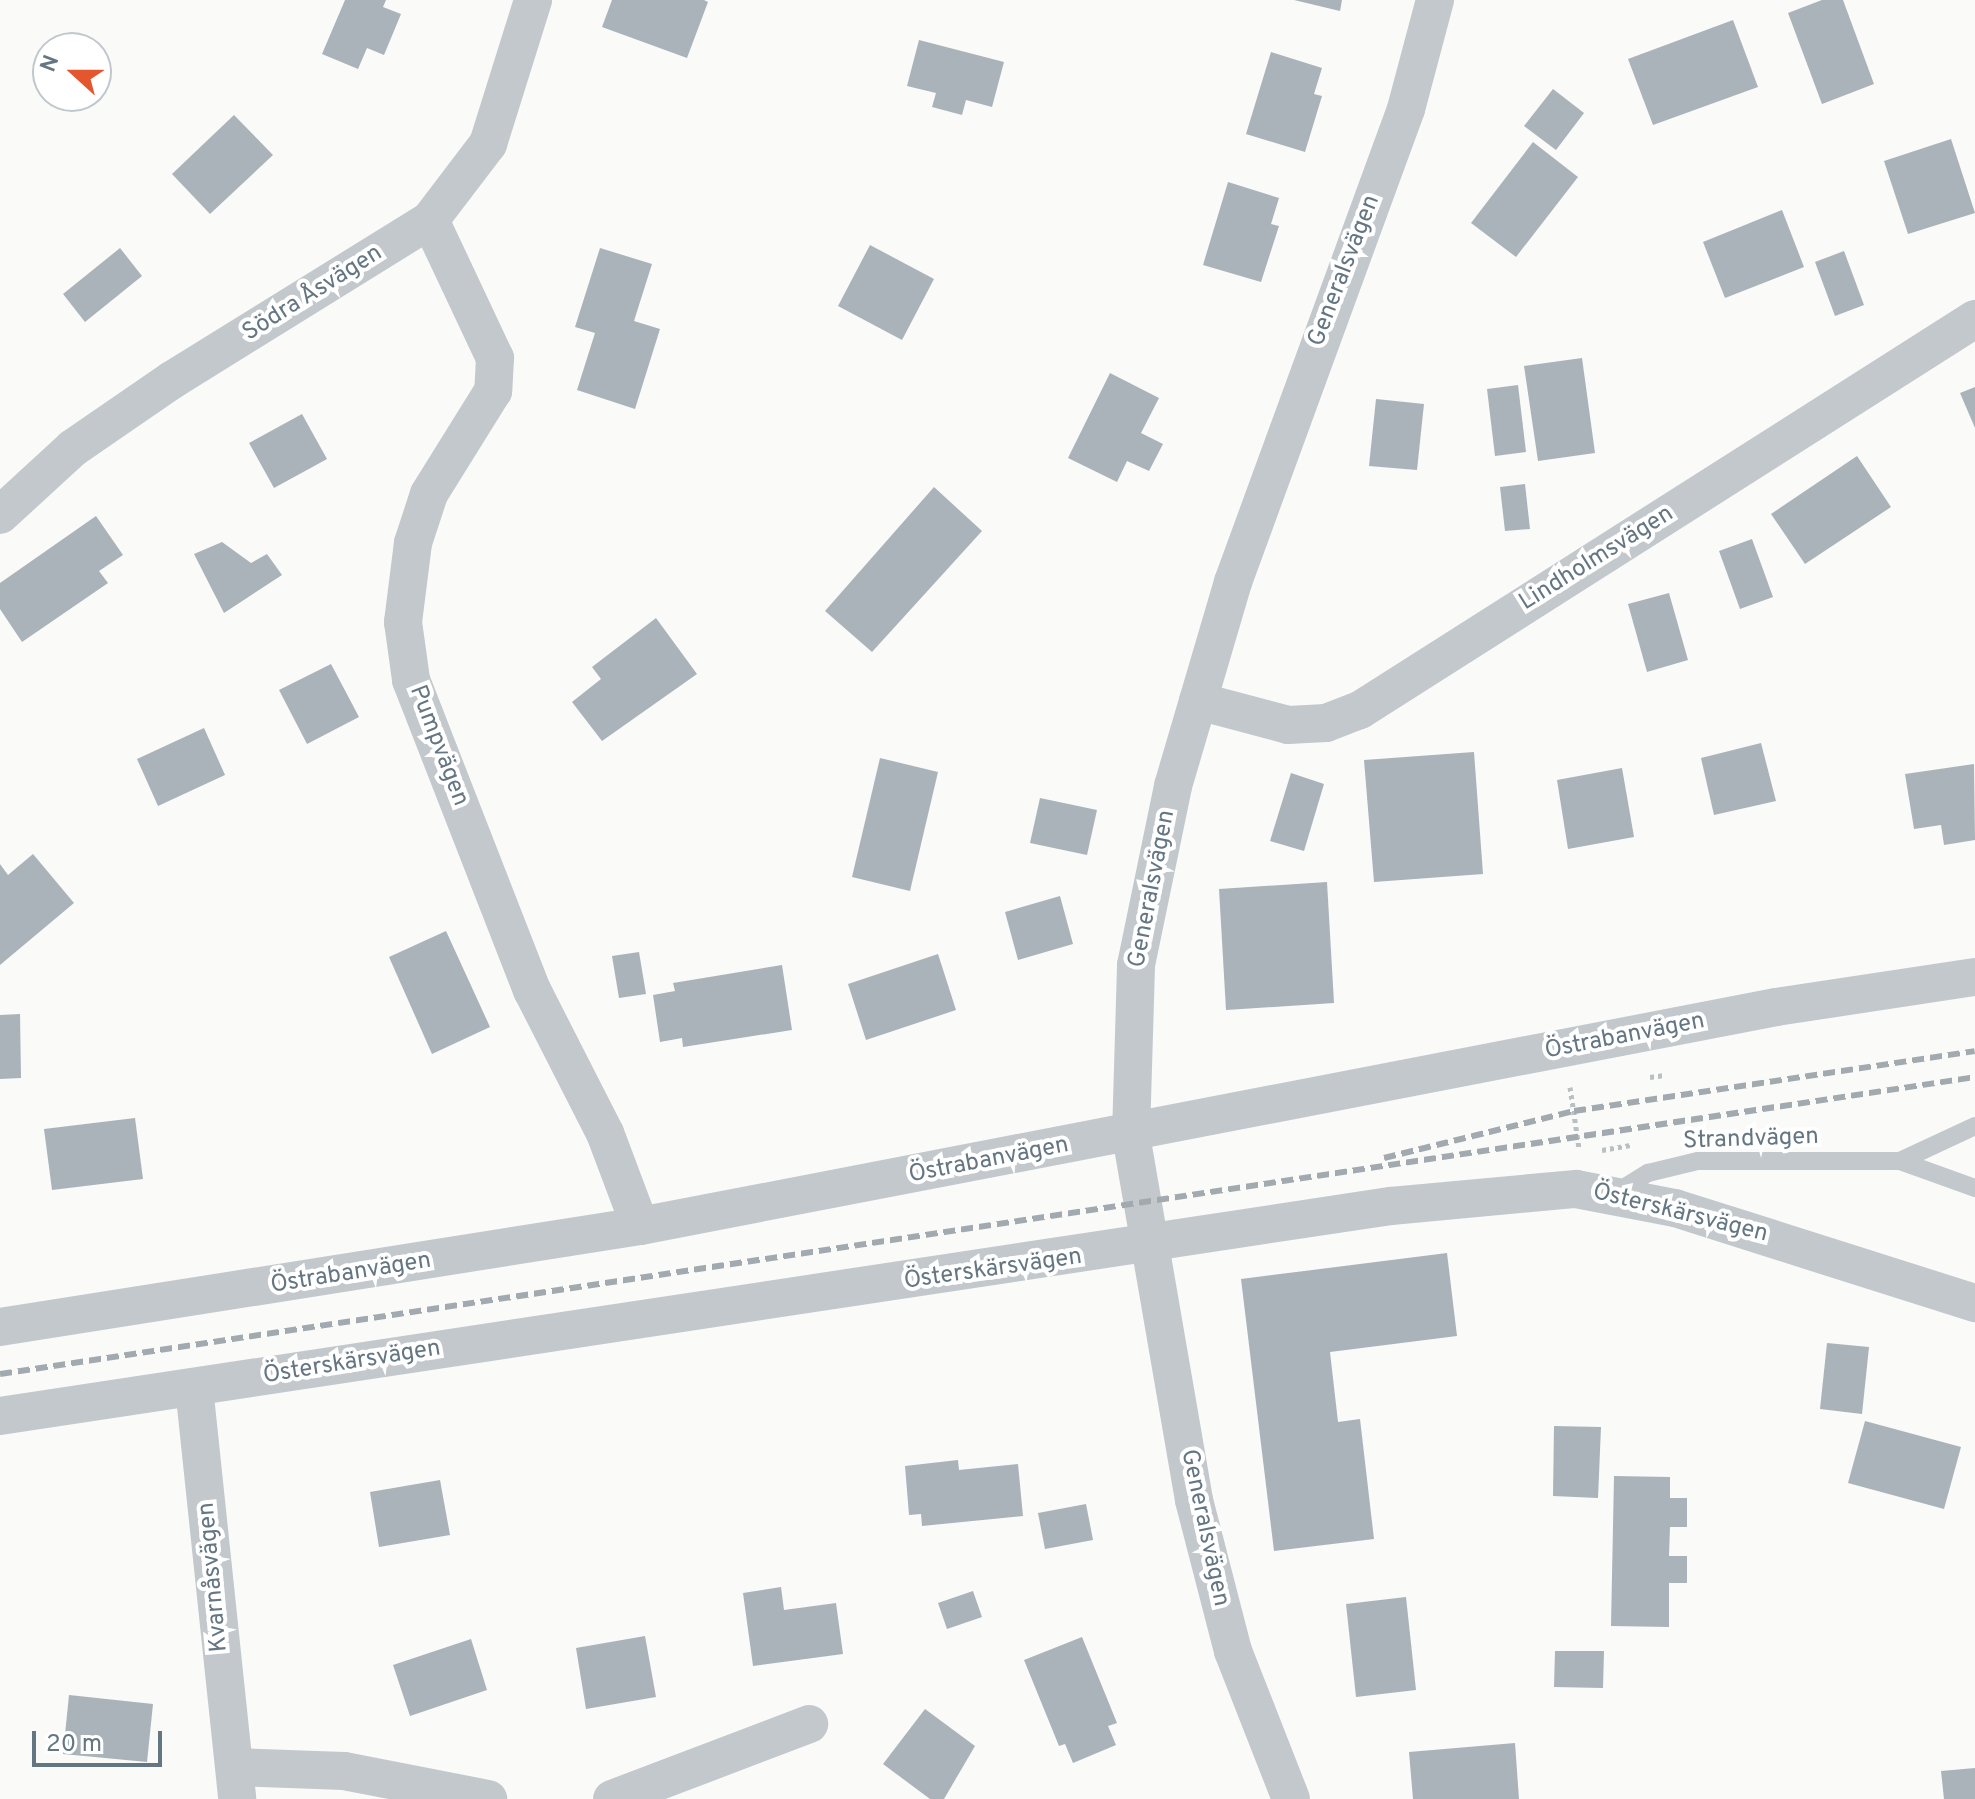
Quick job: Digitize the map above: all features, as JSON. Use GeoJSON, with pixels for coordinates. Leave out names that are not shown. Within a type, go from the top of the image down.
{"type":"FeatureCollection","features":[{"type":"Feature","properties":{"kind":"street","name":"Södra Åsvägen"},"geometry":{"type":"LineString","coordinates":[[0,515],[73,448],[147,397],[430,220],[488,144],[533,0]]}},
{"type":"Feature","properties":{"kind":"street","name":"Generalsvägen"},"geometry":{"type":"LineString","coordinates":[[1291,1799],[1261,1732],[1214,1587],[1149,1246],[1131,1135],[1136,965],[1151,875],[1198,701],[1299,394],[1406,109],[1435,0]]}},
{"type":"Feature","properties":{"kind":"street","name":"Pumpvägen"},"geometry":{"type":"LineString","coordinates":[[430,220],[495,358],[493,391],[429,494],[413,543],[403,622],[411,680],[532,990],[605,1133],[640,1226]]}},
{"type":"Feature","properties":{"kind":"street","name":"Lindholmsvägen"},"geometry":{"type":"LineString","coordinates":[[1198,701],[1288,725],[1326,723],[1360,710],[1975,319]]}},
{"type":"Feature","properties":{"kind":"street","name":"Östrabanvägen"},"geometry":{"type":"LineString","coordinates":[[0,1327],[640,1226],[1131,1135],[1761,1010],[1975,977]]}},
{"type":"Feature","properties":{"kind":"street","name":"Österskärsvägen"},"geometry":{"type":"LineString","coordinates":[[0,1416],[1149,1246],[1391,1206],[1576,1189],[1611,1195],[1807,1247],[1975,1303]]}},
{"type":"Feature","properties":{"kind":"street","name":"Kvarnåsvägen"},"geometry":{"type":"LineString","coordinates":[[194,1387],[236,1783],[344,1771],[488,1799]]}},
{"type":"Feature","properties":{"kind":"street"},"geometry":{"type":"LineString","coordinates":[[612,1799],[809,1724]]}},
{"type":"Feature","properties":{"kind":"lane","name":"Strandvägen"},"geometry":{"type":"LineString","coordinates":[[1900,1161],[1975,1126]]}},
{"type":"Feature","properties":{"kind":"lane","name":"Strandvägen"},"geometry":{"type":"LineString","coordinates":[[1611,1195],[1648,1173],[1698,1161],[1900,1161],[1975,1188]]}},
{"type":"Feature","properties":{"kind":"path"},"geometry":{"type":"LineString","coordinates":[[1570,1086],[1580,1153]]}},
{"type":"Feature","properties":{"kind":"building"},"geometry":{"type":"Polygon","coordinates":[[[345,0],[386,0],[383,7],[401,14],[384,55],[367,48],[358,69],[322,54],[345,0]]]}},
{"type":"Feature","properties":{"kind":"building"},"geometry":{"type":"Polygon","coordinates":[[[612,0],[708,2],[687,58],[602,27],[612,0]]]}},
{"type":"Feature","properties":{"kind":"building"},"geometry":{"type":"Polygon","coordinates":[[[1294,0],[1342,0],[1340,11],[1294,0]]]}},
{"type":"Feature","properties":{"kind":"building"},"geometry":{"type":"Polygon","coordinates":[[[1822,0],[1843,0],[1874,84],[1822,104],[1788,13],[1822,0]]]}},
{"type":"Feature","properties":{"kind":"building"},"geometry":{"type":"Polygon","coordinates":[[[1733,20],[1758,87],[1653,125],[1628,59],[1733,20]]]}},
{"type":"Feature","properties":{"kind":"building"},"geometry":{"type":"Polygon","coordinates":[[[919,40],[1004,62],[992,107],[966,100],[962,115],[932,107],[936,93],[907,86],[919,40]]]}},
{"type":"Feature","properties":{"kind":"building"},"geometry":{"type":"Polygon","coordinates":[[[1271,52],[1322,68],[1314,94],[1322,96],[1305,152],[1246,134],[1271,52]]]}},
{"type":"Feature","properties":{"kind":"building"},"geometry":{"type":"Polygon","coordinates":[[[1553,89],[1584,113],[1556,150],[1524,126],[1553,89]]]}},
{"type":"Feature","properties":{"kind":"building"},"geometry":{"type":"Polygon","coordinates":[[[234,115],[273,155],[210,214],[172,174],[234,115]]]}},
{"type":"Feature","properties":{"kind":"building"},"geometry":{"type":"Polygon","coordinates":[[[1951,139],[1975,213],[1908,234],[1884,161],[1951,139]]]}},
{"type":"Feature","properties":{"kind":"building"},"geometry":{"type":"Polygon","coordinates":[[[1533,142],[1578,177],[1516,257],[1471,223],[1533,142]]]}},
{"type":"Feature","properties":{"kind":"building"},"geometry":{"type":"Polygon","coordinates":[[[1228,182],[1279,198],[1271,224],[1279,226],[1261,282],[1203,265],[1228,182]]]}},
{"type":"Feature","properties":{"kind":"building"},"geometry":{"type":"Polygon","coordinates":[[[1782,210],[1804,267],[1725,298],[1703,242],[1782,210]]]}},
{"type":"Feature","properties":{"kind":"building"},"geometry":{"type":"Polygon","coordinates":[[[870,245],[934,279],[902,340],[838,306],[870,245]]]}},
{"type":"Feature","properties":{"kind":"building"},"geometry":{"type":"Polygon","coordinates":[[[120,248],[142,276],[85,322],[63,294],[120,248]]]}},
{"type":"Feature","properties":{"kind":"building"},"geometry":{"type":"Polygon","coordinates":[[[600,248],[652,264],[634,321],[660,329],[635,409],[577,390],[595,333],[575,327],[600,248]]]}},
{"type":"Feature","properties":{"kind":"building"},"geometry":{"type":"Polygon","coordinates":[[[1844,251],[1864,305],[1835,316],[1815,262],[1844,251]]]}},
{"type":"Feature","properties":{"kind":"building"},"geometry":{"type":"Polygon","coordinates":[[[1582,358],[1595,453],[1538,461],[1524,366],[1582,358]]]}},
{"type":"Feature","properties":{"kind":"building"},"geometry":{"type":"Polygon","coordinates":[[[1110,373],[1159,398],[1141,433],[1163,444],[1149,471],[1127,461],[1117,482],[1068,458],[1110,373]]]}},
{"type":"Feature","properties":{"kind":"building"},"geometry":{"type":"Polygon","coordinates":[[[1518,385],[1526,452],[1495,456],[1487,389],[1518,385]]]}},
{"type":"Feature","properties":{"kind":"building"},"geometry":{"type":"Polygon","coordinates":[[[1975,387],[1975,428],[1960,393],[1975,387]]]}},
{"type":"Feature","properties":{"kind":"building"},"geometry":{"type":"Polygon","coordinates":[[[1376,399],[1424,404],[1417,470],[1369,466],[1376,399]]]}},
{"type":"Feature","properties":{"kind":"building"},"geometry":{"type":"Polygon","coordinates":[[[302,414],[327,459],[274,488],[249,443],[302,414]]]}},
{"type":"Feature","properties":{"kind":"building"},"geometry":{"type":"Polygon","coordinates":[[[1857,456],[1891,507],[1805,564],[1771,514],[1857,456]]]}},
{"type":"Feature","properties":{"kind":"building"},"geometry":{"type":"Polygon","coordinates":[[[1525,484],[1530,529],[1505,531],[1500,487],[1525,484]]]}},
{"type":"Feature","properties":{"kind":"building"},"geometry":{"type":"Polygon","coordinates":[[[934,487],[982,531],[872,652],[825,611],[934,487]]]}},
{"type":"Feature","properties":{"kind":"building"},"geometry":{"type":"Polygon","coordinates":[[[96,516],[123,555],[99,571],[108,583],[22,642],[0,609],[0,583],[96,516]]]}},
{"type":"Feature","properties":{"kind":"building"},"geometry":{"type":"Polygon","coordinates":[[[1752,539],[1773,597],[1740,609],[1719,551],[1752,539]]]}},
{"type":"Feature","properties":{"kind":"building"},"geometry":{"type":"Polygon","coordinates":[[[222,542],[251,563],[267,554],[282,575],[224,613],[194,554],[222,542]]]}},
{"type":"Feature","properties":{"kind":"building"},"geometry":{"type":"Polygon","coordinates":[[[1669,593],[1688,660],[1647,672],[1628,604],[1669,593]]]}},
{"type":"Feature","properties":{"kind":"building"},"geometry":{"type":"Polygon","coordinates":[[[656,618],[697,674],[602,741],[572,702],[601,679],[592,667],[656,618]]]}},
{"type":"Feature","properties":{"kind":"building"},"geometry":{"type":"Polygon","coordinates":[[[331,664],[359,717],[307,744],[279,690],[331,664]]]}},
{"type":"Feature","properties":{"kind":"building"},"geometry":{"type":"Polygon","coordinates":[[[204,728],[225,775],[158,806],[137,759],[204,728]]]}},
{"type":"Feature","properties":{"kind":"building"},"geometry":{"type":"Polygon","coordinates":[[[1761,743],[1776,801],[1714,815],[1701,758],[1761,743]]]}},
{"type":"Feature","properties":{"kind":"building"},"geometry":{"type":"Polygon","coordinates":[[[1474,752],[1483,874],[1374,882],[1364,760],[1474,752]]]}},
{"type":"Feature","properties":{"kind":"building"},"geometry":{"type":"Polygon","coordinates":[[[880,758],[938,772],[910,891],[852,877],[880,758]]]}},
{"type":"Feature","properties":{"kind":"building"},"geometry":{"type":"Polygon","coordinates":[[[1974,764],[1975,840],[1944,845],[1941,825],[1914,829],[1905,774],[1974,764]]]}},
{"type":"Feature","properties":{"kind":"building"},"geometry":{"type":"Polygon","coordinates":[[[1622,768],[1634,837],[1568,849],[1557,780],[1622,768]]]}},
{"type":"Feature","properties":{"kind":"building"},"geometry":{"type":"Polygon","coordinates":[[[1291,773],[1324,784],[1304,851],[1270,841],[1291,773]]]}},
{"type":"Feature","properties":{"kind":"building"},"geometry":{"type":"Polygon","coordinates":[[[1040,798],[1097,810],[1087,855],[1030,843],[1040,798]]]}},
{"type":"Feature","properties":{"kind":"building"},"geometry":{"type":"Polygon","coordinates":[[[33,854],[74,903],[0,965],[0,864],[8,875],[33,854]]]}},
{"type":"Feature","properties":{"kind":"building"},"geometry":{"type":"Polygon","coordinates":[[[1327,882],[1334,1003],[1226,1010],[1219,889],[1327,882]]]}},
{"type":"Feature","properties":{"kind":"building"},"geometry":{"type":"Polygon","coordinates":[[[1060,896],[1073,944],[1018,960],[1005,912],[1060,896]]]}},
{"type":"Feature","properties":{"kind":"building"},"geometry":{"type":"Polygon","coordinates":[[[446,931],[490,1027],[432,1054],[389,957],[446,931]]]}},
{"type":"Feature","properties":{"kind":"building"},"geometry":{"type":"Polygon","coordinates":[[[639,952],[646,994],[619,998],[612,956],[639,952]]]}},
{"type":"Feature","properties":{"kind":"building"},"geometry":{"type":"Polygon","coordinates":[[[938,954],[956,1010],[866,1040],[848,984],[938,954]]]}},
{"type":"Feature","properties":{"kind":"building"},"geometry":{"type":"Polygon","coordinates":[[[782,965],[792,1030],[683,1047],[682,1038],[660,1042],[653,995],[675,991],[673,983],[782,965]]]}},
{"type":"Feature","properties":{"kind":"building"},"geometry":{"type":"Polygon","coordinates":[[[20,1014],[21,1078],[0,1079],[0,1015],[20,1014]]]}},
{"type":"Feature","properties":{"kind":"building"},"geometry":{"type":"Polygon","coordinates":[[[135,1118],[143,1179],[52,1190],[44,1129],[135,1118]]]}},
{"type":"Feature","properties":{"kind":"building"},"geometry":{"type":"Polygon","coordinates":[[[1447,1253],[1457,1336],[1330,1352],[1338,1422],[1360,1419],[1374,1539],[1274,1551],[1241,1279],[1447,1253]]]}},
{"type":"Feature","properties":{"kind":"building"},"geometry":{"type":"Polygon","coordinates":[[[1827,1343],[1869,1347],[1862,1414],[1820,1409],[1827,1343]]]}},
{"type":"Feature","properties":{"kind":"building"},"geometry":{"type":"Polygon","coordinates":[[[1865,1421],[1961,1447],[1944,1509],[1848,1483],[1865,1421]]]}},
{"type":"Feature","properties":{"kind":"building"},"geometry":{"type":"Polygon","coordinates":[[[1554,1426],[1601,1427],[1598,1498],[1553,1496],[1554,1426]]]}},
{"type":"Feature","properties":{"kind":"building"},"geometry":{"type":"Polygon","coordinates":[[[958,1460],[959,1470],[1018,1464],[1023,1516],[922,1526],[921,1514],[909,1515],[905,1466],[958,1460]]]}},
{"type":"Feature","properties":{"kind":"building"},"geometry":{"type":"Polygon","coordinates":[[[1614,1476],[1670,1477],[1670,1498],[1687,1498],[1687,1527],[1670,1527],[1669,1556],[1687,1556],[1687,1583],[1669,1583],[1669,1627],[1611,1626],[1614,1476]]]}},
{"type":"Feature","properties":{"kind":"building"},"geometry":{"type":"Polygon","coordinates":[[[440,1480],[450,1535],[379,1547],[370,1492],[440,1480]]]}},
{"type":"Feature","properties":{"kind":"building"},"geometry":{"type":"Polygon","coordinates":[[[1086,1504],[1093,1540],[1045,1549],[1038,1513],[1086,1504]]]}},
{"type":"Feature","properties":{"kind":"building"},"geometry":{"type":"Polygon","coordinates":[[[781,1587],[784,1610],[836,1603],[843,1654],[753,1666],[743,1593],[781,1587]]]}},
{"type":"Feature","properties":{"kind":"building"},"geometry":{"type":"Polygon","coordinates":[[[973,1591],[982,1617],[947,1629],[938,1603],[973,1591]]]}},
{"type":"Feature","properties":{"kind":"building"},"geometry":{"type":"Polygon","coordinates":[[[1406,1597],[1416,1690],[1356,1697],[1346,1604],[1406,1597]]]}},
{"type":"Feature","properties":{"kind":"building"},"geometry":{"type":"Polygon","coordinates":[[[645,1636],[656,1697],[586,1709],[576,1648],[645,1636]]]}},
{"type":"Feature","properties":{"kind":"building"},"geometry":{"type":"Polygon","coordinates":[[[1082,1637],[1117,1723],[1108,1726],[1116,1745],[1073,1763],[1065,1744],[1059,1746],[1024,1660],[1082,1637]]]}},
{"type":"Feature","properties":{"kind":"building"},"geometry":{"type":"Polygon","coordinates":[[[471,1639],[487,1690],[410,1716],[393,1665],[471,1639]]]}},
{"type":"Feature","properties":{"kind":"building"},"geometry":{"type":"Polygon","coordinates":[[[1555,1651],[1604,1651],[1603,1688],[1554,1687],[1555,1651]]]}},
{"type":"Feature","properties":{"kind":"building"},"geometry":{"type":"Polygon","coordinates":[[[69,1695],[153,1704],[147,1762],[63,1754],[69,1695]]]}},
{"type":"Feature","properties":{"kind":"building"},"geometry":{"type":"Polygon","coordinates":[[[925,1709],[975,1746],[944,1799],[930,1799],[883,1764],[925,1709]]]}},
{"type":"Feature","properties":{"kind":"building"},"geometry":{"type":"Polygon","coordinates":[[[1515,1743],[1519,1799],[1413,1799],[1409,1752],[1515,1743]]]}},
{"type":"Feature","properties":{"kind":"building"},"geometry":{"type":"Polygon","coordinates":[[[1975,1768],[1975,1799],[1944,1799],[1941,1771],[1975,1768]]]}},
{"type":"Feature","properties":{"kind":"railway"},"geometry":{"type":"LineString","coordinates":[[1384,1158],[1574,1111],[1975,1051]]}},
{"type":"Feature","properties":{"kind":"railway"},"geometry":{"type":"LineString","coordinates":[[0,1374],[1975,1077]]}}]}
